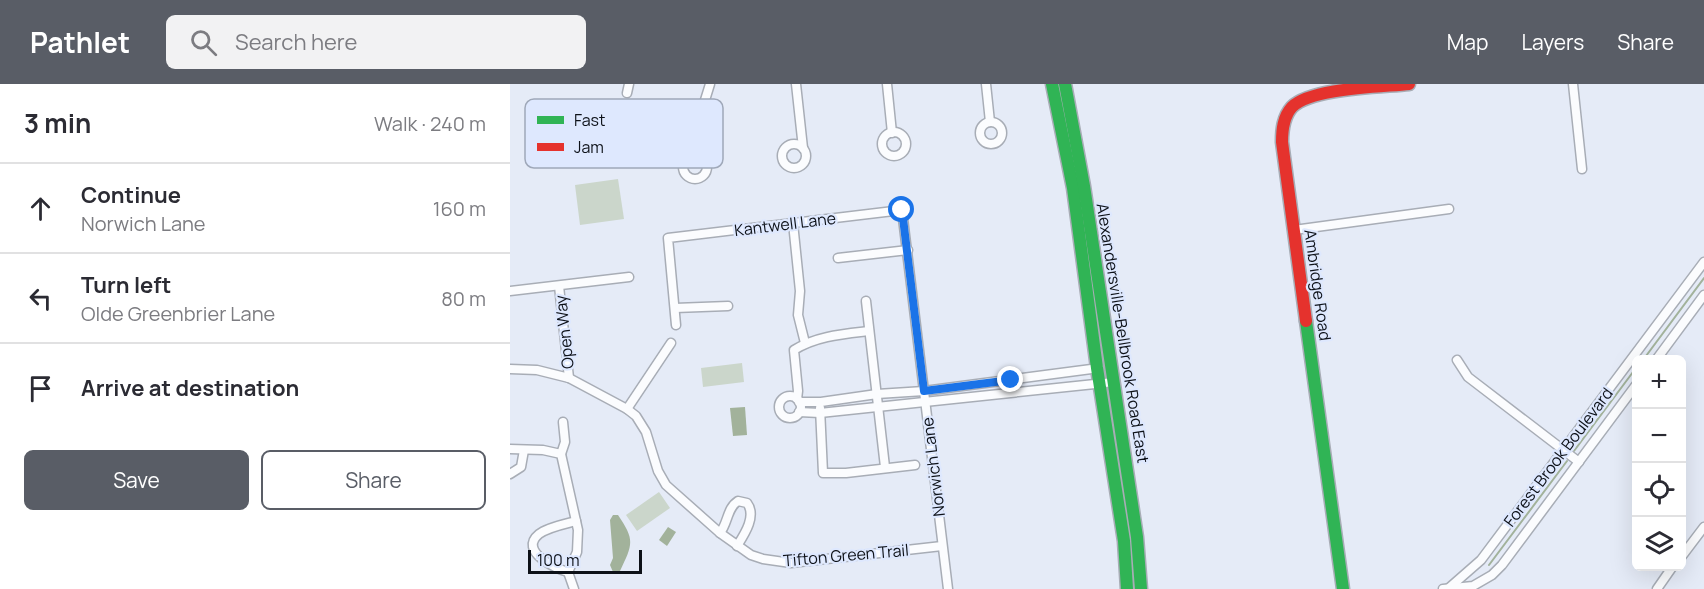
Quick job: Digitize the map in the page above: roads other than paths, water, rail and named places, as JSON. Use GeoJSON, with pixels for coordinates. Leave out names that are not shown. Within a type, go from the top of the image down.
{"type":"FeatureCollection","features":[{"type":"Feature","properties":{"kind":"main road","name":"Alexandersville-Bellbrook Road East"},"geometry":{"type":"LineString","coordinates":[[1052,84],[1079,187],[1114,382],[1137,537],[1141,589]]}},
{"type":"Feature","properties":{"kind":"main road","name":"Alexandersville-Bellbrook Road East"},"geometry":{"type":"LineString","coordinates":[[1065,84],[1079,187],[1096,368],[1124,540],[1127,589]]}},
{"type":"Feature","properties":{"kind":"main road","name":"Ambridge Road"},"geometry":{"type":"LineString","coordinates":[[1343,589],[1281,135],[1282,127],[1288,112],[1299,101],[1313,95],[1409,84]]}},
{"type":"Feature","properties":{"kind":"street"},"geometry":{"type":"LineString","coordinates":[[705,99],[710,84]]}},
{"type":"Feature","properties":{"kind":"street"},"geometry":{"type":"LineString","coordinates":[[796,84],[803,148]]}},
{"type":"Feature","properties":{"kind":"street"},"geometry":{"type":"LineString","coordinates":[[886,84],[892,133]]}},
{"type":"Feature","properties":{"kind":"street"},"geometry":{"type":"LineString","coordinates":[[986,84],[990,122]]}},
{"type":"Feature","properties":{"kind":"street"},"geometry":{"type":"LineString","coordinates":[[1573,84],[1582,169]]}},
{"type":"Feature","properties":{"kind":"street","name":"Kantwell Lane"},"geometry":{"type":"LineString","coordinates":[[675,308],[668,238],[793,223],[901,206]]}},
{"type":"Feature","properties":{"kind":"street","name":"Norwich Lane"},"geometry":{"type":"LineString","coordinates":[[901,206],[948,589]]}},
{"type":"Feature","properties":{"kind":"street"},"geometry":{"type":"LineString","coordinates":[[1294,230],[1449,209]]}},
{"type":"Feature","properties":{"kind":"street"},"geometry":{"type":"LineString","coordinates":[[793,223],[800,291],[799,323],[805,343]]}},
{"type":"Feature","properties":{"kind":"street"},"geometry":{"type":"LineString","coordinates":[[838,258],[908,250]]}},
{"type":"Feature","properties":{"kind":"street","name":"Forest Brook Boulevard"},"geometry":{"type":"LineString","coordinates":[[1446,589],[1481,560],[1704,262]]}},
{"type":"Feature","properties":{"kind":"street"},"geometry":{"type":"LineString","coordinates":[[510,291],[629,277]]}},
{"type":"Feature","properties":{"kind":"street","name":"Open Way"},"geometry":{"type":"LineString","coordinates":[[560,286],[569,378]]}},
{"type":"Feature","properties":{"kind":"street"},"geometry":{"type":"LineString","coordinates":[[1660,355],[1704,295]]}},
{"type":"Feature","properties":{"kind":"street"},"geometry":{"type":"LineString","coordinates":[[866,301],[885,467]]}},
{"type":"Feature","properties":{"kind":"street"},"geometry":{"type":"LineString","coordinates":[[676,325],[675,308],[728,306]]}},
{"type":"Feature","properties":{"kind":"street"},"geometry":{"type":"LineString","coordinates":[[799,412],[793,353],[805,343],[829,336],[869,331]]}},
{"type":"Feature","properties":{"kind":"street"},"geometry":{"type":"LineString","coordinates":[[627,409],[671,344]]}},
{"type":"Feature","properties":{"kind":"street"},"geometry":{"type":"LineString","coordinates":[[1457,360],[1468,377],[1579,462]]}},
{"type":"Feature","properties":{"kind":"street"},"geometry":{"type":"LineString","coordinates":[[1111,366],[821,402],[798,400],[791,397],[784,398],[780,404],[780,411],[784,416],[791,418],[799,412],[820,413],[1114,382]]}},
{"type":"Feature","properties":{"kind":"street","name":"Tifton Green Trail"},"geometry":{"type":"LineString","coordinates":[[510,369],[537,370],[569,378],[627,409],[636,417],[646,432],[657,471],[666,485],[736,546],[763,559],[791,563],[942,546]]}},
{"type":"Feature","properties":{"kind":"street","name":"Forest Brook Boulevard"},"geometry":{"type":"LineString","coordinates":[[1446,589],[1473,586],[1492,575],[1502,565],[1632,390]]}},
{"type":"Feature","properties":{"kind":"street"},"geometry":{"type":"LineString","coordinates":[[821,402],[823,473],[846,473],[915,465]]}},
{"type":"Feature","properties":{"kind":"street"},"geometry":{"type":"LineString","coordinates":[[563,422],[565,442],[561,454],[576,520],[578,543],[574,561],[568,572],[574,589]]}},
{"type":"Feature","properties":{"kind":"street"},"geometry":{"type":"LineString","coordinates":[[510,449],[543,450],[561,454]]}},
{"type":"Feature","properties":{"kind":"street"},"geometry":{"type":"LineString","coordinates":[[510,474],[521,466],[524,450]]}},
{"type":"Feature","properties":{"kind":"street"},"geometry":{"type":"LineString","coordinates":[[720,533],[734,503],[742,501],[747,503],[750,509],[748,524],[736,546]]}},
{"type":"Feature","properties":{"kind":"street"},"geometry":{"type":"LineString","coordinates":[[568,572],[551,566],[540,558],[534,544],[535,539],[541,533],[576,520]]}},
{"type":"Feature","properties":{"kind":"street"},"geometry":{"type":"LineString","coordinates":[[1686,551],[1704,527]]}},
{"type":"Feature","properties":{"kind":"street"},"geometry":{"type":"LineString","coordinates":[[1657,589],[1671,571]]}},
{"type":"Feature","properties":{"kind":"waterway"},"geometry":{"type":"LineString","coordinates":[[1647,355],[1704,278]]}},
{"type":"Feature","properties":{"kind":"waterway"},"geometry":{"type":"LineString","coordinates":[[1574,451],[1632,373]]}},
{"type":"Feature","properties":{"kind":"waterway"},"geometry":{"type":"LineString","coordinates":[[1489,565],[1567,461]]}}]}
